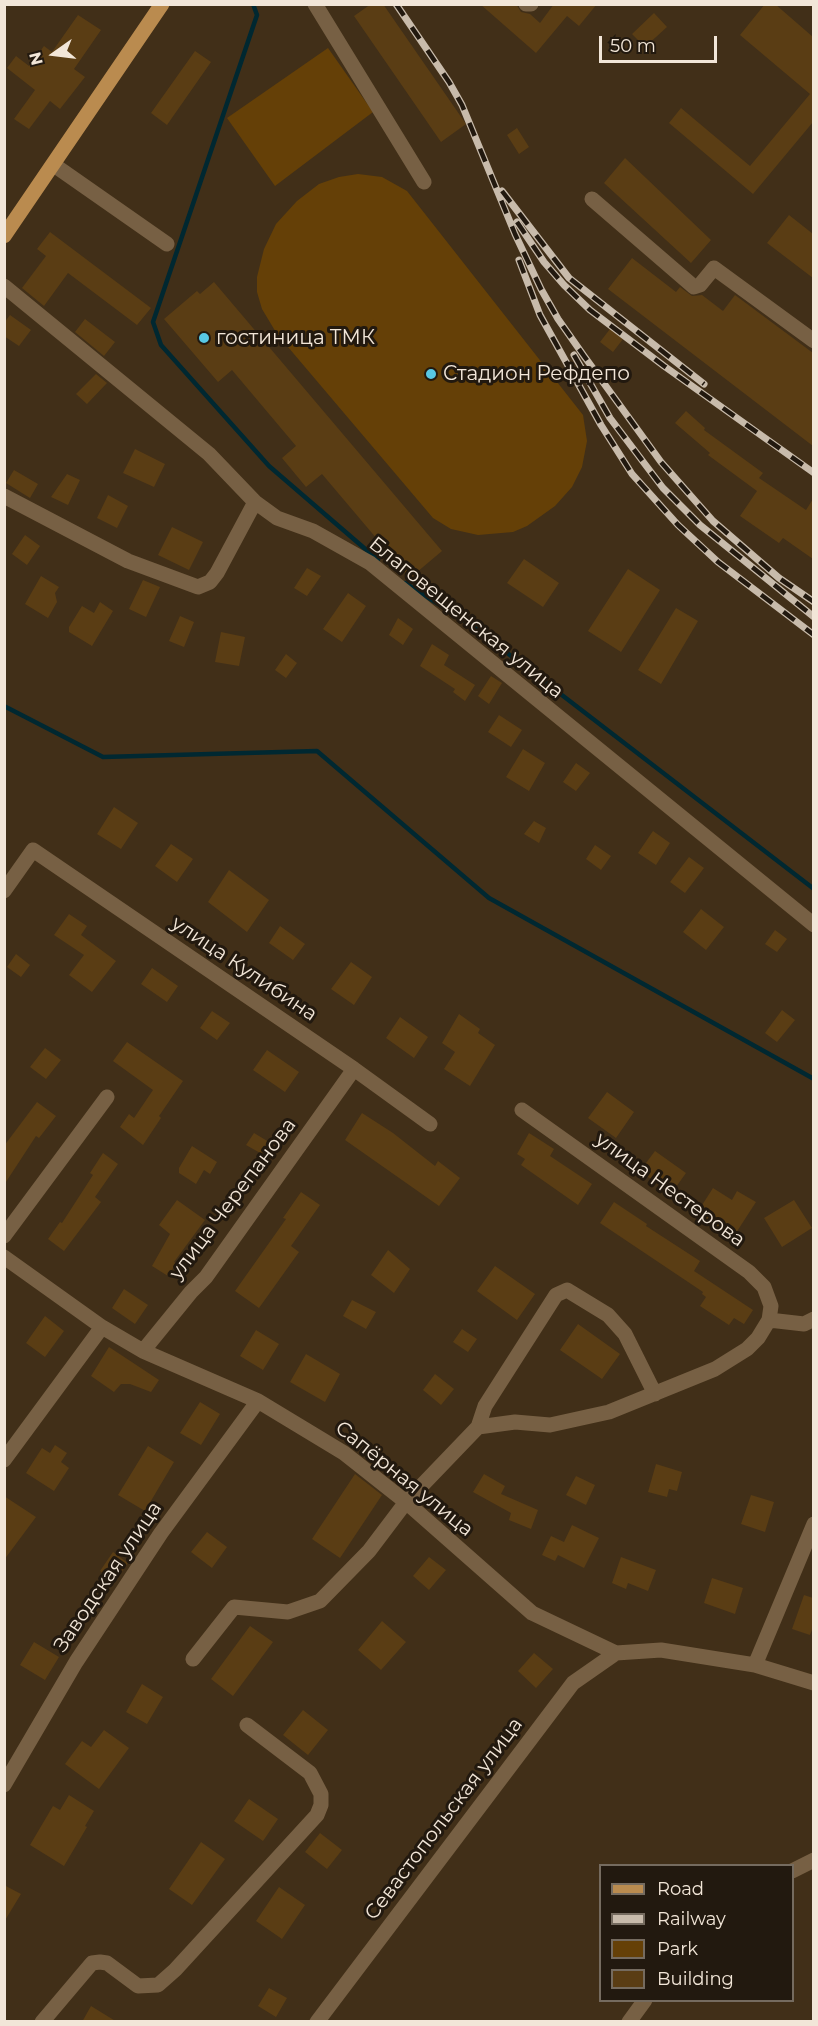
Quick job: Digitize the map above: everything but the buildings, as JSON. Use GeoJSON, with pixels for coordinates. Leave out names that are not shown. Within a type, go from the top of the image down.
{"type":"FeatureCollection","features":[{"type":"Feature","properties":{"kind":"main road"},"geometry":{"type":"LineString","coordinates":[[4,236],[162,4]]}},
{"type":"Feature","properties":{"kind":"street"},"geometry":{"type":"LineString","coordinates":[[315,4],[424,182]]}},
{"type":"Feature","properties":{"kind":"street"},"geometry":{"type":"LineString","coordinates":[[526,4],[531,4]]}},
{"type":"Feature","properties":{"kind":"street"},"geometry":{"type":"LineString","coordinates":[[54,165],[167,244]]}},
{"type":"Feature","properties":{"kind":"street"},"geometry":{"type":"LineString","coordinates":[[592,199],[694,287],[700,285],[714,268],[813,341]]}},
{"type":"Feature","properties":{"kind":"street","name":"Благовещенская улица"},"geometry":{"type":"LineString","coordinates":[[4,286],[209,454],[255,502],[277,518],[313,531],[369,563],[813,925]]}},
{"type":"Feature","properties":{"kind":"street"},"geometry":{"type":"LineString","coordinates":[[4,496],[128,561],[198,586],[210,582],[218,573],[255,502]]}},
{"type":"Feature","properties":{"kind":"street","name":"улица Кулибина"},"geometry":{"type":"LineString","coordinates":[[4,891],[33,850],[430,1124]]}},
{"type":"Feature","properties":{"kind":"street","name":"улица Черепанова"},"geometry":{"type":"LineString","coordinates":[[143,1351],[206,1276],[354,1070]]}},
{"type":"Feature","properties":{"kind":"street"},"geometry":{"type":"LineString","coordinates":[[4,1236],[107,1097]]}},
{"type":"Feature","properties":{"kind":"street","name":"улица Нестерова"},"geometry":{"type":"LineString","coordinates":[[522,1110],[749,1272],[764,1287],[771,1306],[769,1320]]}},
{"type":"Feature","properties":{"kind":"street","name":"Сапёрная улица"},"geometry":{"type":"LineString","coordinates":[[4,1257],[102,1327],[143,1351],[258,1401],[344,1453],[406,1502],[532,1613],[616,1653]]}},
{"type":"Feature","properties":{"kind":"street"},"geometry":{"type":"LineString","coordinates":[[193,1659],[234,1606],[288,1611],[320,1601],[369,1551],[406,1502],[478,1427],[485,1406],[556,1295],[567,1290],[608,1315],[625,1334],[655,1394]]}},
{"type":"Feature","properties":{"kind":"street"},"geometry":{"type":"LineString","coordinates":[[478,1427],[515,1422],[550,1425],[609,1412],[715,1369],[747,1349],[758,1338],[769,1320],[804,1324],[813,1319]]}},
{"type":"Feature","properties":{"kind":"street"},"geometry":{"type":"LineString","coordinates":[[4,1460],[102,1327]]}},
{"type":"Feature","properties":{"kind":"street","name":"Заводская улица"},"geometry":{"type":"LineString","coordinates":[[4,1785],[82,1652],[160,1533],[258,1401]]}},
{"type":"Feature","properties":{"kind":"street"},"geometry":{"type":"LineString","coordinates":[[755,1665],[813,1524]]}},
{"type":"Feature","properties":{"kind":"street"},"geometry":{"type":"LineString","coordinates":[[616,1653],[660,1650],[755,1665],[813,1683]]}},
{"type":"Feature","properties":{"kind":"street","name":"Севастопольская улица"},"geometry":{"type":"LineString","coordinates":[[317,2022],[573,1683],[616,1653]]}},
{"type":"Feature","properties":{"kind":"street"},"geometry":{"type":"LineString","coordinates":[[42,2022],[92,1964],[107,1963],[138,1986],[158,1985],[175,1970],[317,1815],[321,1805],[321,1794],[310,1773],[247,1725]]}},
{"type":"Feature","properties":{"kind":"street"},"geometry":{"type":"LineString","coordinates":[[794,1870],[813,1860]]}},
{"type":"Feature","properties":{"kind":"street"},"geometry":{"type":"LineString","coordinates":[[629,2022],[644,2002]]}},
{"type":"Feature","properties":{"kind":"green space"},"geometry":{"type":"Polygon","coordinates":[[[328,48],[373,112],[275,186],[227,118],[328,48]]]}},
{"type":"Feature","properties":{"kind":"green space","name":"Стадион Рефдепо"},"geometry":{"type":"Polygon","coordinates":[[[358,174],[382,177],[407,191],[583,415],[587,441],[582,467],[572,487],[555,506],[527,526],[513,532],[478,535],[451,529],[433,518],[277,334],[262,309],[257,292],[257,277],[264,249],[276,224],[297,201],[319,184],[339,177],[358,174]]]}},
{"type":"Feature","properties":{"kind":"waterway"},"geometry":{"type":"LineString","coordinates":[[253,4],[257,15],[153,322],[161,345],[269,466],[378,560]]}},
{"type":"Feature","properties":{"kind":"waterway"},"geometry":{"type":"LineString","coordinates":[[405,583],[467,622],[814,889]]}},
{"type":"Feature","properties":{"kind":"waterway"},"geometry":{"type":"LineString","coordinates":[[4,706],[103,757],[317,751],[489,898],[814,1079]]}},
{"type":"Feature","properties":{"kind":"railway"},"geometry":{"type":"LineString","coordinates":[[396,4],[462,105],[515,234],[558,319],[661,462],[713,521],[779,578],[814,602]]}},
{"type":"Feature","properties":{"kind":"railway"},"geometry":{"type":"LineString","coordinates":[[502,191],[569,278],[704,384]]}},
{"type":"Feature","properties":{"kind":"railway"},"geometry":{"type":"LineString","coordinates":[[517,222],[544,262],[590,310],[814,473]]}},
{"type":"Feature","properties":{"kind":"railway"},"geometry":{"type":"LineString","coordinates":[[519,260],[540,315],[601,425],[632,474],[678,525],[718,562],[814,635]]}},
{"type":"Feature","properties":{"kind":"railway"},"geometry":{"type":"LineString","coordinates":[[574,355],[610,418],[663,488],[700,525],[814,617]]}},
{"type":"Feature","properties":{"kind":"place","name":"гостиница ТМК"},"geometry":{"type":"Point","coordinates":[204,338]}},
{"type":"Feature","properties":{"kind":"place","name":"Стадион Рефдепо"},"geometry":{"type":"Point","coordinates":[431,374]}}]}
